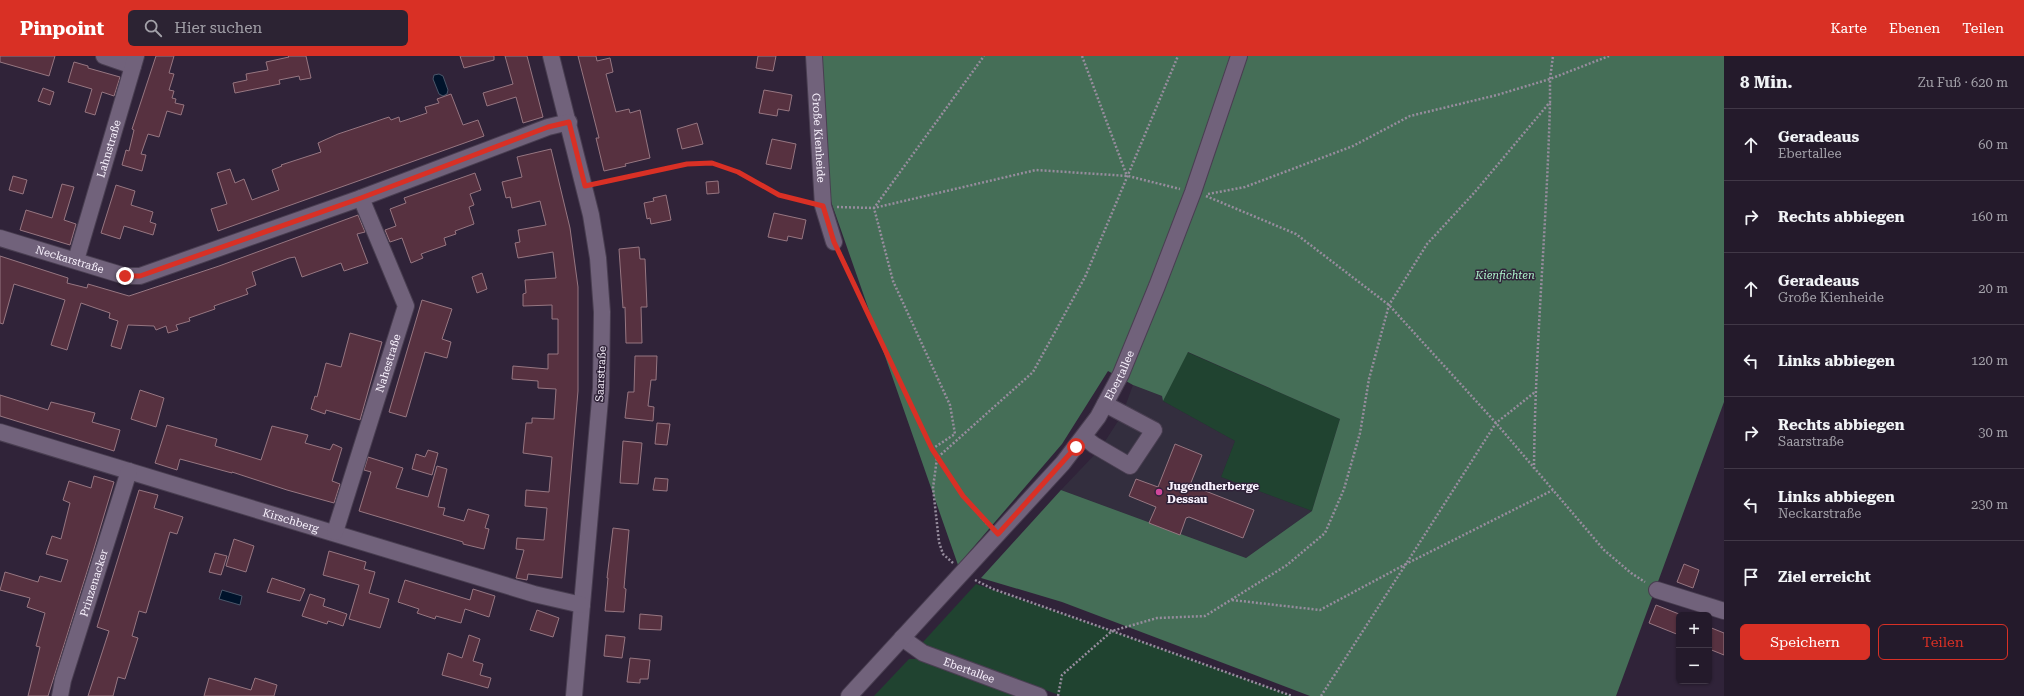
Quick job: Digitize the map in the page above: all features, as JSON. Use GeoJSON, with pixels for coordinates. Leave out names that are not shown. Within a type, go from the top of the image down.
{"type":"FeatureCollection","features":[{"type":"Feature","properties":{"kind":"street","name":"Lahnstraße"},"geometry":{"type":"LineString","coordinates":[[76,260],[134,61],[104,56]]}},
{"type":"Feature","properties":{"kind":"street","name":"Saarstraße"},"geometry":{"type":"LineString","coordinates":[[552,56],[585,186],[598,258],[603,341],[600,395],[574,696]]}},
{"type":"Feature","properties":{"kind":"street","name":"Große Kienheide"},"geometry":{"type":"LineString","coordinates":[[814,56],[823,206],[834,242]]}},
{"type":"Feature","properties":{"kind":"street","name":"Ebertallee"},"geometry":{"type":"LineString","coordinates":[[848,696],[902,638],[969,579],[998,534],[1063,463],[1084,437],[1105,404],[1132,348],[1160,280],[1202,166],[1240,56]]}},
{"type":"Feature","properties":{"kind":"street","name":"Neckarstraße"},"geometry":{"type":"LineString","coordinates":[[0,238],[125,276],[140,276],[361,198],[548,127],[569,122]]}},
{"type":"Feature","properties":{"kind":"street","name":"Nahestraße"},"geometry":{"type":"LineString","coordinates":[[335,532],[406,306],[361,198]]}},
{"type":"Feature","properties":{"kind":"street"},"geometry":{"type":"LineString","coordinates":[[1084,437],[1094,445],[1130,466],[1154,430],[1105,404]]}},
{"type":"Feature","properties":{"kind":"street","name":"Kirschberg"},"geometry":{"type":"LineString","coordinates":[[0,432],[335,532],[534,594],[582,605]]}},
{"type":"Feature","properties":{"kind":"street","name":"Prinzenacker"},"geometry":{"type":"LineString","coordinates":[[60,696],[63,680],[129,471]]}},
{"type":"Feature","properties":{"kind":"street"},"geometry":{"type":"LineString","coordinates":[[1657,590],[1724,611]]}},
{"type":"Feature","properties":{"kind":"street","name":"Ebertallee"},"geometry":{"type":"LineString","coordinates":[[902,638],[923,653],[1039,696]]}},
{"type":"Feature","properties":{"kind":"path"},"geometry":{"type":"LineString","coordinates":[[932,449],[955,434],[950,405],[893,281],[874,208],[984,56]]}},
{"type":"Feature","properties":{"kind":"path"},"geometry":{"type":"LineString","coordinates":[[1082,56],[1128,176]]}},
{"type":"Feature","properties":{"kind":"path"},"geometry":{"type":"LineString","coordinates":[[1178,56],[1085,277],[1033,372],[938,458],[933,488],[939,542],[944,554],[969,579],[992,589],[1292,696]]}},
{"type":"Feature","properties":{"kind":"path"},"geometry":{"type":"LineString","coordinates":[[1534,469],[1535,392],[1547,200],[1550,79],[1553,56]]}},
{"type":"Feature","properties":{"kind":"path"},"geometry":{"type":"LineString","coordinates":[[1058,696],[1062,675],[1112,631],[1157,618],[1205,616],[1287,565],[1325,533],[1344,488],[1360,433],[1369,380],[1389,305],[1427,244],[1474,193],[1550,102]]}},
{"type":"Feature","properties":{"kind":"path"},"geometry":{"type":"LineString","coordinates":[[585,186],[687,164],[712,163],[738,172],[779,195],[823,206]]}},
{"type":"Feature","properties":{"kind":"path"},"geometry":{"type":"LineString","coordinates":[[1201,202],[1206,188]]}},
{"type":"Feature","properties":{"kind":"path"},"geometry":{"type":"LineString","coordinates":[[1204,195],[1296,234],[1389,305],[1496,423],[1604,550],[1631,573],[1657,590]]}},
{"type":"Feature","properties":{"kind":"path"},"geometry":{"type":"LineString","coordinates":[[834,242],[932,449],[963,496],[998,534]]}},
{"type":"Feature","properties":{"kind":"path"},"geometry":{"type":"LineString","coordinates":[[1321,696],[1496,423],[1535,392]]}},
{"type":"Feature","properties":{"kind":"path"},"geometry":{"type":"LineString","coordinates":[[1232,600],[1320,610],[1406,564],[1553,490]]}},
{"type":"Feature","properties":{"kind":"path"},"geometry":{"type":"LineString","coordinates":[[969,579],[980,574]]}},
{"type":"Feature","properties":{"kind":"shaded area"},"geometry":{"type":"Polygon","coordinates":[[[1133,385],[1162,396],[1163,401],[1235,441],[1221,477],[1312,511],[1246,558],[1061,490],[1100,449],[1122,415],[1133,385]]]}},
{"type":"Feature","properties":{"kind":"green space","name":"Kienfichten"},"geometry":{"type":"Polygon","coordinates":[[[818,56],[1724,56],[1724,402],[1616,696],[1310,696],[1062,602],[981,578],[1061,490],[1246,558],[1312,511],[1340,419],[1188,352],[1163,401],[1162,396],[1133,385],[1108,371],[1062,444],[958,565],[827,190],[818,56]]]}},
{"type":"Feature","properties":{"kind":"green space"},"geometry":{"type":"Polygon","coordinates":[[[1187,352],[1340,419],[1312,511],[1221,477],[1235,441],[1163,401],[1187,352]]]}},
{"type":"Feature","properties":{"kind":"green space"},"geometry":{"type":"Polygon","coordinates":[[[976,584],[1292,696],[1062,696],[928,648],[923,642],[976,584]]]}},
{"type":"Feature","properties":{"kind":"green space"},"geometry":{"type":"Polygon","coordinates":[[[909,659],[922,659],[1017,696],[874,696],[909,659]]]}},
{"type":"Feature","properties":{"kind":"water"},"geometry":{"type":"Polygon","coordinates":[[[439,74],[443,76],[448,90],[447,94],[443,96],[439,94],[433,79],[434,75],[439,74]]]}},
{"type":"Feature","properties":{"kind":"water"},"geometry":{"type":"Polygon","coordinates":[[[222,590],[242,596],[240,605],[219,599],[222,590]]]}},
{"type":"Feature","properties":{"kind":"building"},"geometry":{"type":"Polygon","coordinates":[[[0,56],[55,56],[49,76],[0,62],[0,56]]]}},
{"type":"Feature","properties":{"kind":"building"},"geometry":{"type":"Polygon","coordinates":[[[156,56],[174,56],[169,73],[174,74],[169,90],[174,91],[172,98],[176,99],[175,103],[184,105],[181,115],[167,111],[159,137],[148,134],[141,154],[146,155],[142,171],[122,165],[126,150],[129,151],[134,130],[132,129],[156,56]]]}},
{"type":"Feature","properties":{"kind":"building"},"geometry":{"type":"Polygon","coordinates":[[[288,56],[306,56],[311,78],[300,80],[299,76],[279,80],[280,84],[235,93],[233,83],[247,80],[246,74],[268,70],[266,62],[289,57],[288,56]]]}},
{"type":"Feature","properties":{"kind":"building"},"geometry":{"type":"Polygon","coordinates":[[[460,56],[494,56],[494,60],[464,68],[460,56]]]}},
{"type":"Feature","properties":{"kind":"building"},"geometry":{"type":"Polygon","coordinates":[[[505,56],[527,56],[543,117],[523,123],[516,97],[487,106],[483,93],[513,84],[505,56]]]}},
{"type":"Feature","properties":{"kind":"building"},"geometry":{"type":"Polygon","coordinates":[[[578,56],[596,56],[597,61],[610,58],[613,72],[606,74],[616,112],[629,109],[630,113],[640,110],[650,158],[604,171],[596,138],[599,138],[578,56]]]}},
{"type":"Feature","properties":{"kind":"building"},"geometry":{"type":"Polygon","coordinates":[[[758,56],[776,56],[773,71],[756,68],[758,56]]]}},
{"type":"Feature","properties":{"kind":"building"},"geometry":{"type":"Polygon","coordinates":[[[74,62],[88,66],[88,68],[120,77],[114,96],[102,92],[95,115],[85,112],[92,89],[68,82],[74,62]]]}},
{"type":"Feature","properties":{"kind":"building"},"geometry":{"type":"Polygon","coordinates":[[[43,88],[54,92],[50,105],[38,101],[43,88]]]}},
{"type":"Feature","properties":{"kind":"building"},"geometry":{"type":"Polygon","coordinates":[[[764,90],[792,95],[789,111],[778,109],[777,116],[759,113],[764,90]]]}},
{"type":"Feature","properties":{"kind":"building"},"geometry":{"type":"Polygon","coordinates":[[[451,94],[463,125],[478,120],[484,136],[218,231],[211,209],[227,204],[217,173],[230,169],[235,183],[244,179],[252,200],[279,190],[272,170],[282,166],[281,165],[321,152],[318,143],[338,134],[389,117],[391,120],[399,117],[400,122],[427,113],[425,107],[439,103],[437,99],[451,94]]]}},
{"type":"Feature","properties":{"kind":"building"},"geometry":{"type":"Polygon","coordinates":[[[697,123],[703,144],[682,149],[677,129],[697,123]]]}},
{"type":"Feature","properties":{"kind":"building"},"geometry":{"type":"Polygon","coordinates":[[[772,139],[796,144],[791,169],[766,164],[772,139]]]}},
{"type":"Feature","properties":{"kind":"building"},"geometry":{"type":"Polygon","coordinates":[[[551,149],[570,228],[578,287],[578,391],[562,578],[528,574],[527,580],[516,578],[524,550],[516,549],[517,538],[544,540],[547,508],[525,506],[526,490],[549,492],[552,457],[523,453],[526,423],[532,423],[532,418],[554,419],[556,389],[538,388],[538,381],[512,379],[513,366],[548,369],[548,354],[558,354],[558,319],[552,319],[552,305],[523,306],[523,294],[526,293],[525,280],[556,278],[553,252],[518,258],[515,243],[520,242],[518,230],[546,225],[540,201],[512,208],[510,197],[506,198],[502,182],[522,177],[517,157],[551,149]]]}},
{"type":"Feature","properties":{"kind":"building"},"geometry":{"type":"Polygon","coordinates":[[[475,173],[481,190],[470,194],[474,205],[469,207],[474,224],[455,231],[456,234],[444,238],[446,245],[421,254],[423,258],[411,263],[402,238],[390,242],[385,230],[396,226],[390,209],[406,203],[404,198],[475,173]]]}},
{"type":"Feature","properties":{"kind":"building"},"geometry":{"type":"Polygon","coordinates":[[[13,176],[27,180],[23,194],[9,190],[13,176]]]}},
{"type":"Feature","properties":{"kind":"building"},"geometry":{"type":"Polygon","coordinates":[[[718,181],[719,193],[707,194],[706,182],[718,181]]]}},
{"type":"Feature","properties":{"kind":"building"},"geometry":{"type":"Polygon","coordinates":[[[62,184],[74,187],[64,220],[76,224],[70,245],[20,230],[26,210],[52,218],[62,184]]]}},
{"type":"Feature","properties":{"kind":"building"},"geometry":{"type":"Polygon","coordinates":[[[116,185],[135,191],[131,205],[153,212],[150,222],[156,224],[153,235],[124,226],[120,239],[101,233],[116,185]]]}},
{"type":"Feature","properties":{"kind":"building"},"geometry":{"type":"Polygon","coordinates":[[[666,195],[671,220],[651,224],[650,218],[647,219],[644,203],[654,201],[653,198],[666,195]]]}},
{"type":"Feature","properties":{"kind":"building"},"geometry":{"type":"Polygon","coordinates":[[[774,213],[806,220],[802,239],[788,236],[787,241],[768,237],[774,213]]]}},
{"type":"Feature","properties":{"kind":"building"},"geometry":{"type":"Polygon","coordinates":[[[358,215],[365,232],[357,234],[368,263],[344,271],[341,263],[302,277],[295,257],[289,258],[252,272],[256,285],[246,289],[248,294],[214,306],[215,309],[189,318],[190,321],[176,325],[178,330],[168,333],[166,326],[156,330],[154,326],[128,325],[121,349],[111,346],[118,321],[109,318],[110,313],[81,303],[67,350],[51,345],[65,300],[14,284],[3,324],[0,323],[0,256],[68,278],[67,283],[87,288],[88,284],[129,296],[219,266],[358,215]]]}},
{"type":"Feature","properties":{"kind":"building"},"geometry":{"type":"Polygon","coordinates":[[[639,247],[640,259],[645,259],[647,307],[641,307],[642,343],[626,343],[625,307],[623,308],[619,249],[639,247]]]}},
{"type":"Feature","properties":{"kind":"building"},"geometry":{"type":"Polygon","coordinates":[[[482,273],[487,289],[477,293],[472,277],[482,273]]]}},
{"type":"Feature","properties":{"kind":"building"},"geometry":{"type":"Polygon","coordinates":[[[422,300],[452,309],[442,339],[451,342],[447,358],[425,352],[406,417],[389,412],[422,300]]]}},
{"type":"Feature","properties":{"kind":"building"},"geometry":{"type":"Polygon","coordinates":[[[350,333],[382,342],[360,420],[326,410],[325,414],[311,409],[315,396],[317,397],[326,363],[341,367],[350,333]]]}},
{"type":"Feature","properties":{"kind":"building"},"geometry":{"type":"Polygon","coordinates":[[[635,356],[657,356],[656,380],[651,380],[648,406],[654,407],[653,421],[625,418],[628,392],[634,392],[635,356]]]}},
{"type":"Feature","properties":{"kind":"building"},"geometry":{"type":"Polygon","coordinates":[[[140,390],[164,398],[156,427],[131,419],[140,390]]]}},
{"type":"Feature","properties":{"kind":"building"},"geometry":{"type":"Polygon","coordinates":[[[0,395],[48,410],[51,402],[95,413],[92,422],[120,430],[114,451],[0,416],[0,395]]]}},
{"type":"Feature","properties":{"kind":"building"},"geometry":{"type":"Polygon","coordinates":[[[657,423],[670,424],[667,445],[655,444],[657,423]]]}},
{"type":"Feature","properties":{"kind":"building"},"geometry":{"type":"Polygon","coordinates":[[[167,425],[217,439],[215,446],[261,460],[272,426],[308,435],[305,443],[330,450],[333,444],[342,448],[332,481],[340,484],[334,503],[287,490],[232,472],[180,459],[177,470],[155,463],[167,425]]]}},
{"type":"Feature","properties":{"kind":"building"},"geometry":{"type":"Polygon","coordinates":[[[623,441],[642,443],[638,484],[620,483],[623,441]]]}},
{"type":"Feature","properties":{"kind":"building","name":"Jugendherberge Dessau"},"geometry":{"type":"Polygon","coordinates":[[[1175,444],[1202,455],[1190,485],[1254,510],[1243,538],[1189,517],[1186,518],[1180,535],[1149,523],[1156,507],[1129,496],[1136,479],[1158,487],[1175,444]]]}},
{"type":"Feature","properties":{"kind":"building"},"geometry":{"type":"Polygon","coordinates":[[[428,450],[438,453],[432,475],[412,469],[416,454],[425,457],[428,450]]]}},
{"type":"Feature","properties":{"kind":"building"},"geometry":{"type":"Polygon","coordinates":[[[368,457],[403,468],[396,488],[428,497],[437,466],[447,469],[438,507],[445,508],[443,515],[464,521],[468,509],[489,515],[485,528],[489,529],[484,549],[463,544],[463,542],[359,511],[371,472],[364,470],[368,457]]]}},
{"type":"Feature","properties":{"kind":"building"},"geometry":{"type":"Polygon","coordinates":[[[94,476],[114,482],[90,562],[48,696],[28,696],[40,647],[36,646],[45,613],[27,607],[30,598],[0,590],[5,572],[38,582],[40,576],[61,582],[68,560],[46,554],[52,536],[61,539],[70,503],[63,500],[69,481],[91,488],[94,476]]]}},
{"type":"Feature","properties":{"kind":"building"},"geometry":{"type":"Polygon","coordinates":[[[655,478],[668,479],[667,491],[653,490],[655,478]]]}},
{"type":"Feature","properties":{"kind":"building"},"geometry":{"type":"Polygon","coordinates":[[[139,490],[158,495],[154,508],[183,517],[177,534],[170,532],[146,613],[139,611],[132,636],[138,638],[125,679],[118,677],[113,696],[88,696],[109,631],[97,627],[139,490]]]}},
{"type":"Feature","properties":{"kind":"building"},"geometry":{"type":"Polygon","coordinates":[[[613,528],[629,530],[624,588],[626,589],[624,612],[605,611],[613,528]]]}},
{"type":"Feature","properties":{"kind":"building"},"geometry":{"type":"Polygon","coordinates":[[[234,539],[254,546],[246,572],[226,566],[234,539]]]}},
{"type":"Feature","properties":{"kind":"building"},"geometry":{"type":"Polygon","coordinates":[[[329,551],[366,562],[364,569],[375,572],[369,593],[389,599],[380,628],[349,619],[359,585],[323,575],[329,551]]]}},
{"type":"Feature","properties":{"kind":"building"},"geometry":{"type":"Polygon","coordinates":[[[215,553],[227,556],[221,575],[209,572],[215,553]]]}},
{"type":"Feature","properties":{"kind":"building"},"geometry":{"type":"Polygon","coordinates":[[[1684,564],[1699,570],[1693,588],[1677,582],[1684,564]]]}},
{"type":"Feature","properties":{"kind":"building"},"geometry":{"type":"Polygon","coordinates":[[[272,578],[305,589],[300,601],[267,592],[272,578]]]}},
{"type":"Feature","properties":{"kind":"building"},"geometry":{"type":"Polygon","coordinates":[[[405,580],[470,600],[473,589],[495,596],[489,617],[465,609],[461,623],[436,616],[435,619],[417,613],[419,609],[398,602],[405,580]]]}},
{"type":"Feature","properties":{"kind":"building"},"geometry":{"type":"Polygon","coordinates":[[[310,594],[325,599],[323,606],[347,614],[343,626],[328,621],[327,624],[302,616],[310,594]]]}},
{"type":"Feature","properties":{"kind":"building"},"geometry":{"type":"Polygon","coordinates":[[[1656,605],[1676,613],[1676,634],[1649,623],[1656,605]]]}},
{"type":"Feature","properties":{"kind":"building"},"geometry":{"type":"Polygon","coordinates":[[[537,610],[559,618],[553,637],[530,630],[537,610]]]}},
{"type":"Feature","properties":{"kind":"building"},"geometry":{"type":"Polygon","coordinates":[[[640,614],[662,616],[661,630],[639,629],[640,614]]]}},
{"type":"Feature","properties":{"kind":"building"},"geometry":{"type":"Polygon","coordinates":[[[1712,628],[1724,633],[1724,655],[1712,650],[1712,628]]]}},
{"type":"Feature","properties":{"kind":"building"},"geometry":{"type":"Polygon","coordinates":[[[469,635],[480,639],[473,661],[483,664],[480,675],[491,678],[488,688],[442,675],[448,653],[462,658],[469,635]]]}},
{"type":"Feature","properties":{"kind":"building"},"geometry":{"type":"Polygon","coordinates":[[[606,635],[625,637],[622,658],[604,656],[606,635]]]}},
{"type":"Feature","properties":{"kind":"building"},"geometry":{"type":"Polygon","coordinates":[[[630,658],[650,660],[648,679],[640,679],[640,683],[627,682],[630,658]]]}},
{"type":"Feature","properties":{"kind":"building"},"geometry":{"type":"Polygon","coordinates":[[[209,678],[251,690],[255,678],[277,685],[274,696],[204,696],[209,678]]]}},
{"type":"Feature","properties":{"kind":"place","name":"Jugendherberge Dessau"},"geometry":{"type":"Point","coordinates":[1159,492]}},
{"type":"Feature","properties":{"kind":"route"},"geometry":{"type":"LineString","coordinates":[[125,276],[140,276],[361,198],[548,127],[569,122],[585,186],[687,164],[712,163],[738,172],[779,195],[823,206],[834,242],[932,449],[963,496],[998,534],[1076,447]]}}]}
